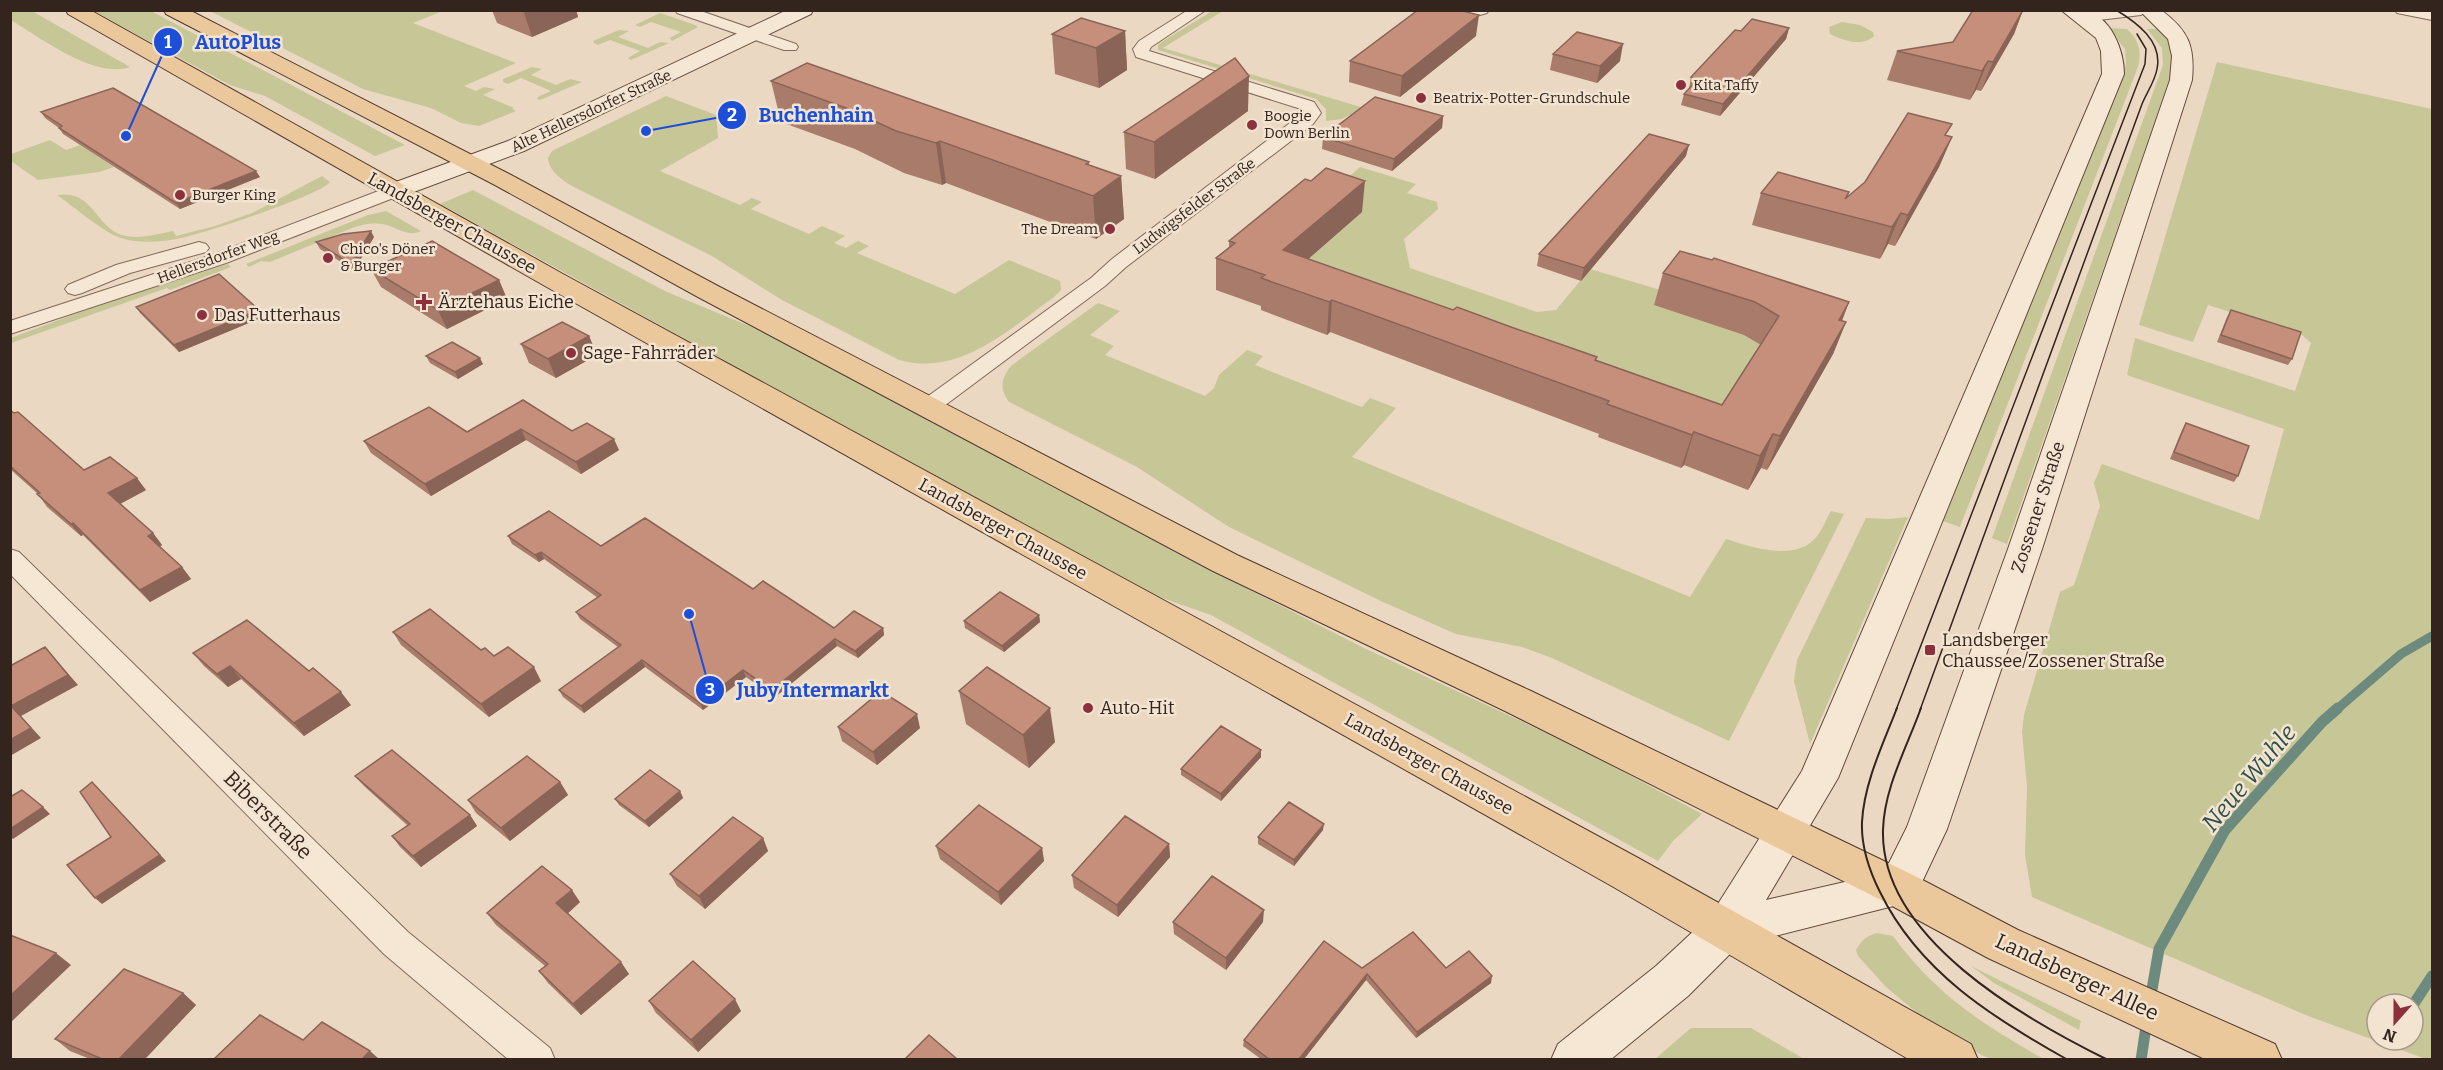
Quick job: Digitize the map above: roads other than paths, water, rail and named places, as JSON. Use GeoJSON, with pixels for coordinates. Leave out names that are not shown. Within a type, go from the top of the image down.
{"type":"FeatureCollection","features":[{"type":"Feature","properties":{"kind":"main road","name":"Landsberger Chaussee"},"geometry":{"type":"LineString","coordinates":[[75,10],[400,180],[1748,914],[1943,1053]]}},
{"type":"Feature","properties":{"kind":"main road"},"geometry":{"type":"LineString","coordinates":[[173,10],[1225,562],[1518,701],[1784,834],[1898,888]]}},
{"type":"Feature","properties":{"kind":"main road","name":"Landsberger Allee"},"geometry":{"type":"LineString","coordinates":[[1898,888],[2002,944],[2259,1059]]}},
{"type":"Feature","properties":{"kind":"street"},"geometry":{"type":"LineString","coordinates":[[682,10],[790,47]]}},
{"type":"Feature","properties":{"kind":"street","name":"Alte Hellersdorfer Straße"},"geometry":{"type":"LineString","coordinates":[[400,180],[460,159],[516,146],[788,10]]}},
{"type":"Feature","properties":{"kind":"street","name":"Alte Hellersdorfer Straße"},"geometry":{"type":"LineString","coordinates":[[745,32],[804,10]]}},
{"type":"Feature","properties":{"kind":"street","name":"Ludwigsfelder Straße"},"geometry":{"type":"LineString","coordinates":[[928,407],[1098,282],[1119,263],[1307,120],[1312,113],[1308,106],[1142,54],[1141,49],[1145,44],[1198,10]]}},
{"type":"Feature","properties":{"kind":"street"},"geometry":{"type":"LineString","coordinates":[[1441,10],[1462,15],[1482,10]]}},
{"type":"Feature","properties":{"kind":"street"},"geometry":{"type":"LineString","coordinates":[[2076,14],[2141,10]]}},
{"type":"Feature","properties":{"kind":"street","name":"Zossener Straße"},"geometry":{"type":"LineString","coordinates":[[1898,888],[1918,849],[1939,795],[2025,549],[2181,80],[2184,53],[2181,42],[2174,32],[2148,10]]}},
{"type":"Feature","properties":{"kind":"street"},"geometry":{"type":"LineString","coordinates":[[2402,10],[2433,16]]}},
{"type":"Feature","properties":{"kind":"street"},"geometry":{"type":"LineString","coordinates":[[1574,1059],[1672,981],[1748,914],[1784,834],[1818,778],[2113,74],[2114,57],[2110,43],[2099,28],[2076,14]]}},
{"type":"Feature","properties":{"kind":"street","name":"Hellersdorfer Weg"},"geometry":{"type":"LineString","coordinates":[[10,316],[123,269],[231,238],[400,180]]}},
{"type":"Feature","properties":{"kind":"street","name":"Hellersdorfer Weg"},"geometry":{"type":"LineString","coordinates":[[10,328],[219,259],[400,180]]}},
{"type":"Feature","properties":{"kind":"street","name":"Biberstraße"},"geometry":{"type":"LineString","coordinates":[[10,558],[396,943],[537,1059]]}},
{"type":"Feature","properties":{"kind":"street"},"geometry":{"type":"LineString","coordinates":[[1748,914],[1898,888]]}},
{"type":"Feature","properties":{"kind":"waterway","name":"Neue Wuhle"},"geometry":{"type":"LineString","coordinates":[[2336,710],[2401,654],[2432,636]]}},
{"type":"Feature","properties":{"kind":"waterway","name":"Neue Wuhle"},"geometry":{"type":"LineString","coordinates":[[2150,1001],[2159,949],[2225,830],[2322,722],[2338,708]]}},
{"type":"Feature","properties":{"kind":"waterway"},"geometry":{"type":"LineString","coordinates":[[2422,992],[2432,976]]}},
{"type":"Feature","properties":{"kind":"waterway","name":"Neue Wuhle"},"geometry":{"type":"LineString","coordinates":[[2141,1060],[2147,1020]]}},
{"type":"Feature","properties":{"kind":"tram line"},"geometry":{"type":"LineString","coordinates":[[1920,710],[2142,104],[2156,73],[2158,59],[2152,41],[2132,20],[2116,10]]}},
{"type":"Feature","properties":{"kind":"tram line"},"geometry":{"type":"LineString","coordinates":[[1896,710],[2145,64],[2146,49],[2137,34]]}},
{"type":"Feature","properties":{"kind":"tram line"},"geometry":{"type":"LineString","coordinates":[[1897,708],[1870,778],[1862,822],[1866,858],[1880,892],[1896,920],[1915,946],[1960,990],[2012,1027],[2068,1060]]}},
{"type":"Feature","properties":{"kind":"tram line"},"geometry":{"type":"LineString","coordinates":[[1921,708],[1897,768],[1884,814],[1883,830],[1888,869],[1905,906],[1931,939],[1963,970],[2037,1022],[2108,1060]]}},
{"type":"Feature","properties":{"kind":"place","name":"Kita Taffy"},"geometry":{"type":"Point","coordinates":[1681,85]}},
{"type":"Feature","properties":{"kind":"place","name":"Beatrix-Potter-Grundschule"},"geometry":{"type":"Point","coordinates":[1421,98]}},
{"type":"Feature","properties":{"kind":"place","name":"Boogie Down Berlin"},"geometry":{"type":"Point","coordinates":[1252,125]}},
{"type":"Feature","properties":{"kind":"place","name":"Buchenhain"},"geometry":{"type":"Point","coordinates":[646,131]}},
{"type":"Feature","properties":{"kind":"place","name":"AutoPlus"},"geometry":{"type":"Point","coordinates":[126,136]}},
{"type":"Feature","properties":{"kind":"place","name":"Burger King"},"geometry":{"type":"Point","coordinates":[180,195]}},
{"type":"Feature","properties":{"kind":"place","name":"The Dream"},"geometry":{"type":"Point","coordinates":[1110,229]}},
{"type":"Feature","properties":{"kind":"place","name":"Chico's Döner & Burger"},"geometry":{"type":"Point","coordinates":[328,258]}},
{"type":"Feature","properties":{"kind":"place","name":"Ärztehaus Eiche"},"geometry":{"type":"Point","coordinates":[424,302]}},
{"type":"Feature","properties":{"kind":"place","name":"Das Futterhaus"},"geometry":{"type":"Point","coordinates":[202,315]}},
{"type":"Feature","properties":{"kind":"place","name":"Sage-Fahrräder"},"geometry":{"type":"Point","coordinates":[571,353]}},
{"type":"Feature","properties":{"kind":"place","name":"Juby Intermarkt"},"geometry":{"type":"Point","coordinates":[689,614]}},
{"type":"Feature","properties":{"kind":"place","name":"Landsberger Chaussee/Zossener Straße"},"geometry":{"type":"Point","coordinates":[1930,650]}},
{"type":"Feature","properties":{"kind":"place","name":"Auto-Hit"},"geometry":{"type":"Point","coordinates":[1088,708]}}]}
